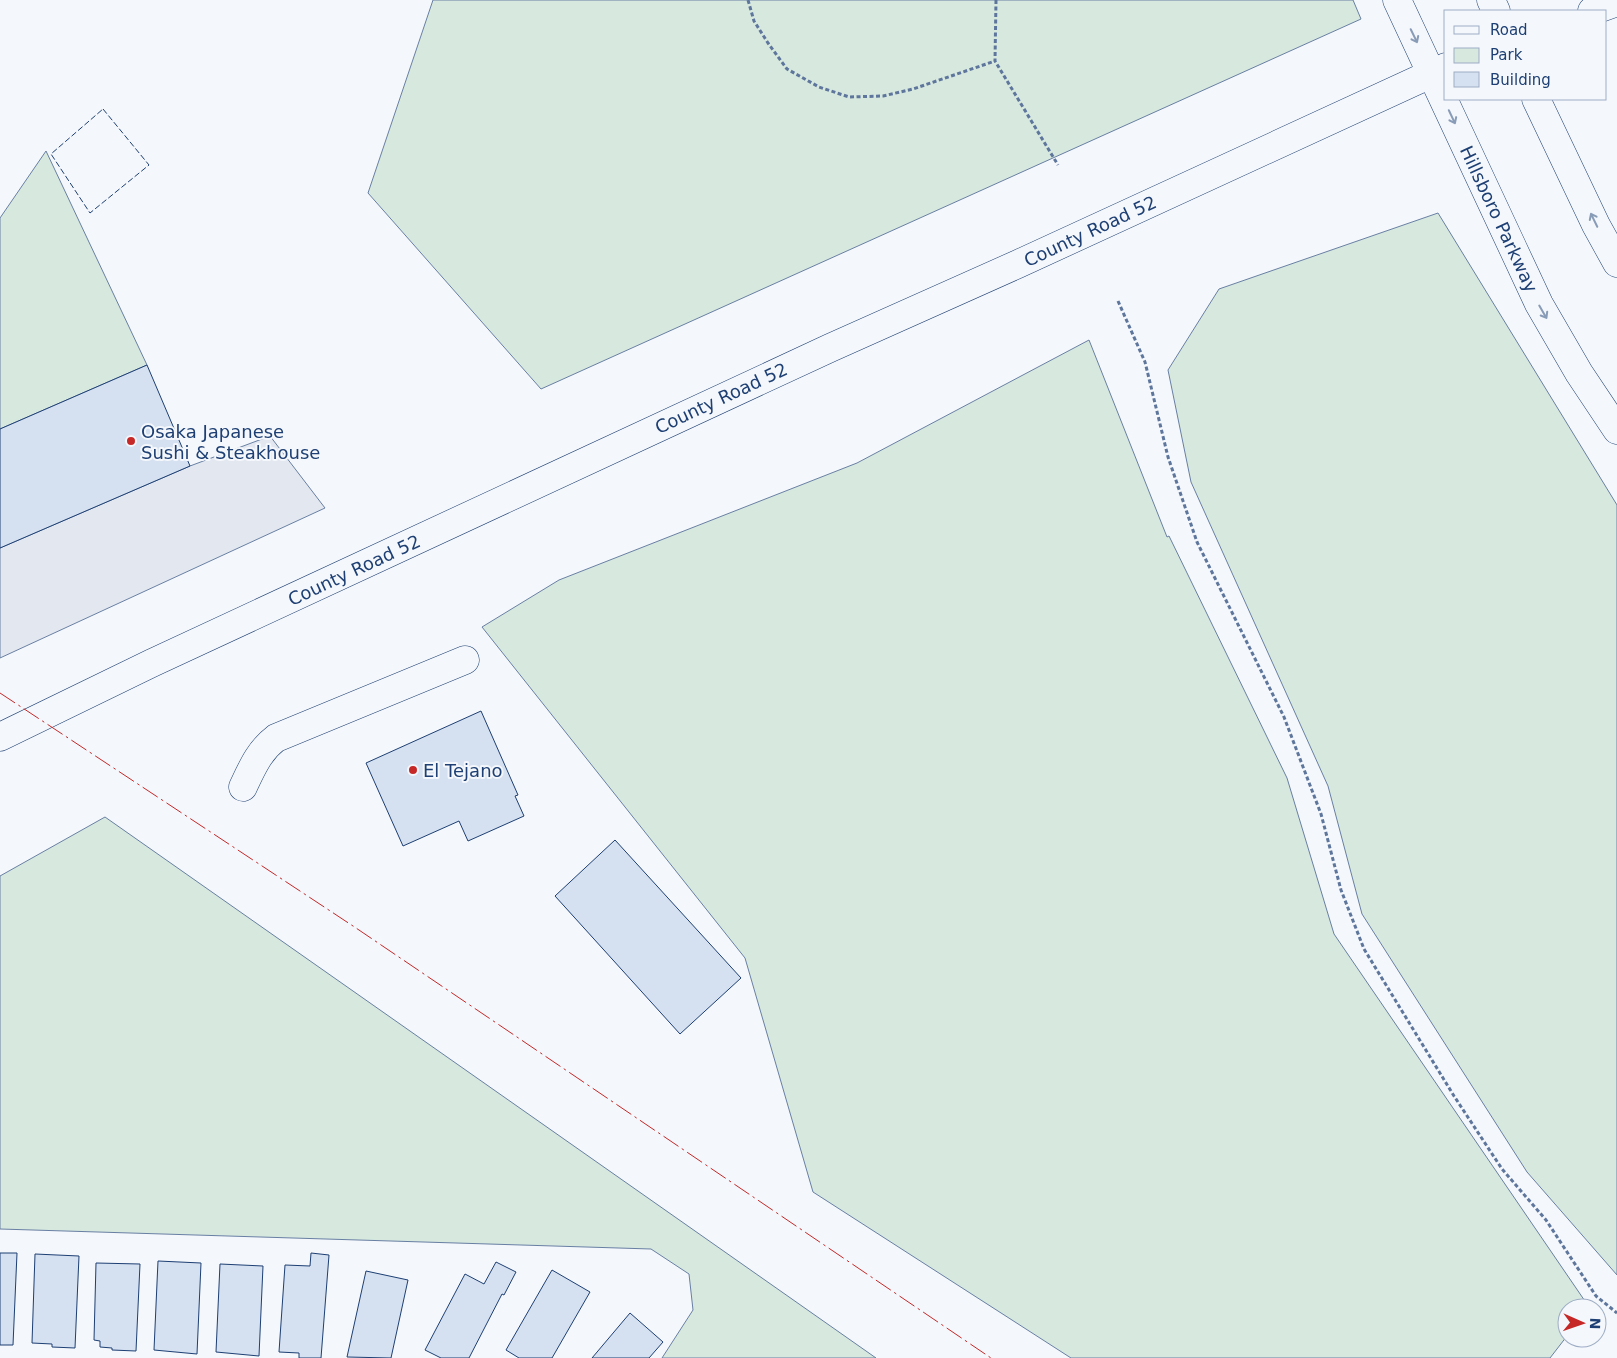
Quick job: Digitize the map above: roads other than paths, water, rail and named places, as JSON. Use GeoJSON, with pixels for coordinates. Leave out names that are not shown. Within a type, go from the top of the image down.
{"type":"FeatureCollection","features":[{"type":"Feature","properties":{"kind":"main road","name":"Hillsboro Parkway"},"geometry":{"type":"LineString","coordinates":[[1397,0],[1439,70],[1444,82]]}},
{"type":"Feature","properties":{"kind":"main road"},"geometry":{"type":"LineString","coordinates":[[1595,10],[1617,2]]}},
{"type":"Feature","properties":{"kind":"main road","name":"County Road 52"},"geometry":{"type":"LineString","coordinates":[[0,737],[152,663],[821,352],[1018,264],[1439,70]]}},
{"type":"Feature","properties":{"kind":"main road","name":"Hillsboro Parkway"},"geometry":{"type":"LineString","coordinates":[[1452,100],[1539,304],[1579,373],[1617,430]]}},
{"type":"Feature","properties":{"kind":"main road"},"geometry":{"type":"LineString","coordinates":[[1536,100],[1596,225],[1617,263]]}},
{"type":"Feature","properties":{"kind":"main road"},"geometry":{"type":"LineString","coordinates":[[243,787],[256,759],[266,746],[276,738],[465,660]]}},
{"type":"Feature","properties":{"kind":"place","name":"Osaka Japanese Sushi & Steakhouse"},"geometry":{"type":"Point","coordinates":[131,441]}},
{"type":"Feature","properties":{"kind":"place","name":"El Tejano"},"geometry":{"type":"Point","coordinates":[413,770]}}]}
